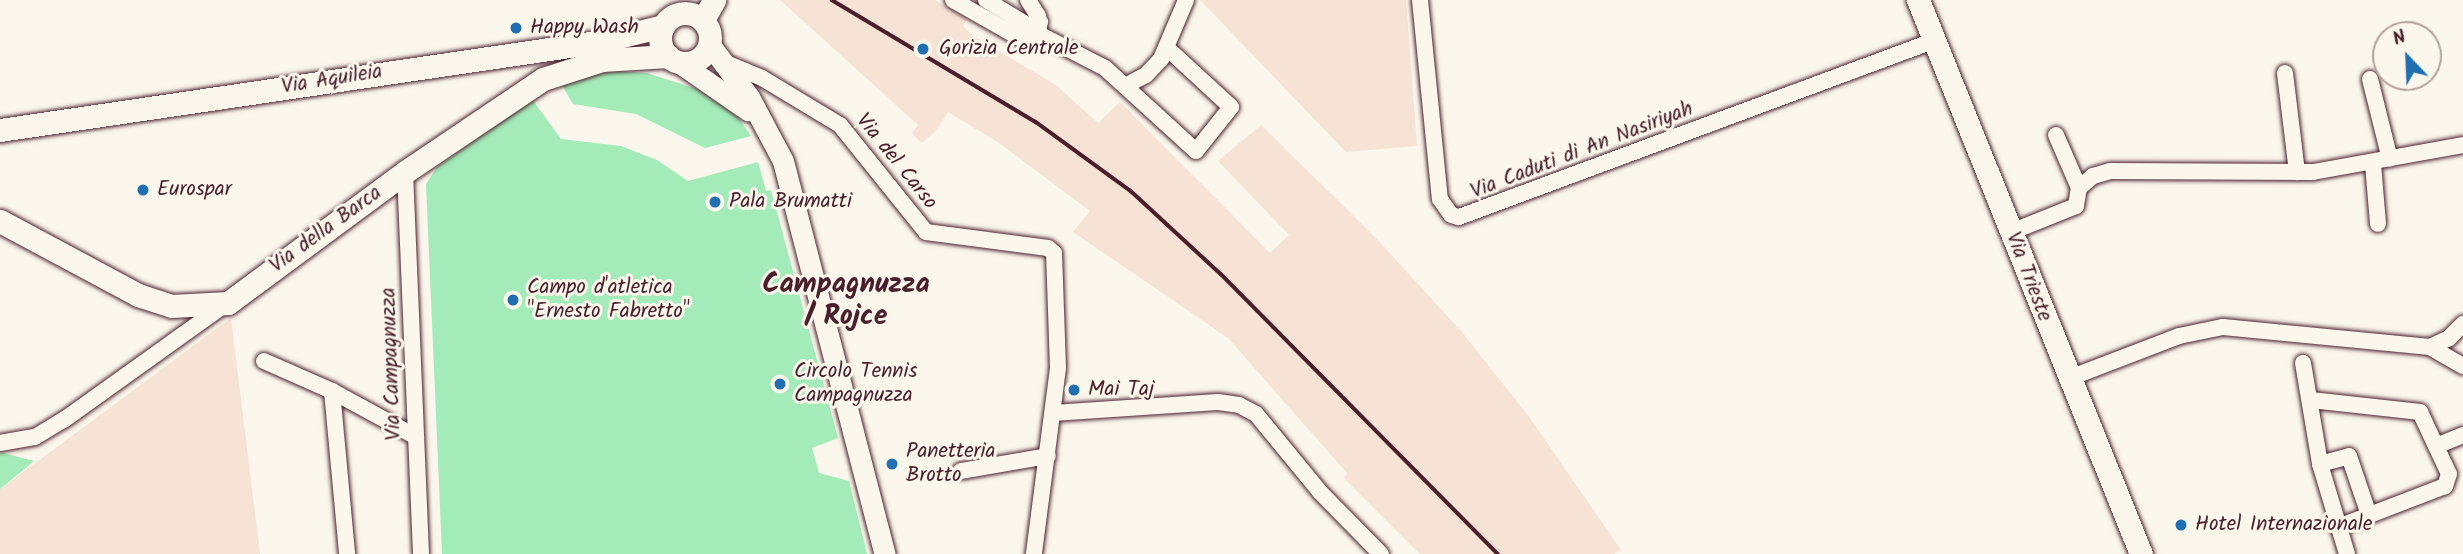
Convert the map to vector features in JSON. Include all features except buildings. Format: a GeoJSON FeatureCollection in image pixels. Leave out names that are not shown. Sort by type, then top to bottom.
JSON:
{"type":"FeatureCollection","features":[{"type":"Feature","properties":{"kind":"main road","name":"Via Trieste"},"geometry":{"type":"LineString","coordinates":[[1917,0],[2067,379],[2141,554]]}},
{"type":"Feature","properties":{"kind":"main road"},"geometry":{"type":"LineString","coordinates":[[761,120],[674,60],[660,43],[677,13],[709,10],[717,54],[761,120],[783,161],[886,554]]}},
{"type":"Feature","properties":{"kind":"main road","name":"Via Aquileia"},"geometry":{"type":"LineString","coordinates":[[0,130],[597,42],[677,13]]}},
{"type":"Feature","properties":{"kind":"main road"},"geometry":{"type":"LineString","coordinates":[[674,60],[699,59],[717,54]]}},
{"type":"Feature","properties":{"kind":"main road","name":"Via della Barca"},"geometry":{"type":"LineString","coordinates":[[228,303],[405,172],[543,79],[602,60],[674,60]]}},
{"type":"Feature","properties":{"kind":"main road"},"geometry":{"type":"LineString","coordinates":[[0,221],[138,295],[171,306],[228,303]]}},
{"type":"Feature","properties":{"kind":"street"},"geometry":{"type":"LineString","coordinates":[[953,0],[1020,38],[1039,28]]}},
{"type":"Feature","properties":{"kind":"street"},"geometry":{"type":"LineString","coordinates":[[986,0],[1105,68],[1127,85],[1196,151],[1231,107],[1166,47]]}},
{"type":"Feature","properties":{"kind":"street"},"geometry":{"type":"LineString","coordinates":[[1028,0],[1039,28]]}},
{"type":"Feature","properties":{"kind":"street"},"geometry":{"type":"LineString","coordinates":[[1127,85],[1146,75],[1166,47],[1186,0]]}},
{"type":"Feature","properties":{"kind":"street","name":"Via Caduti di An Nasiriyah"},"geometry":{"type":"LineString","coordinates":[[1420,0],[1440,199],[1451,215],[1459,217],[1933,41]]}},
{"type":"Feature","properties":{"kind":"street","name":"Via del Carso"},"geometry":{"type":"LineString","coordinates":[[717,54],[840,125],[926,232],[1048,248],[1054,253],[1058,368],[1034,554]]}},
{"type":"Feature","properties":{"kind":"street"},"geometry":{"type":"LineString","coordinates":[[2285,74],[2297,172]]}},
{"type":"Feature","properties":{"kind":"street"},"geometry":{"type":"LineString","coordinates":[[2370,79],[2389,159]]}},
{"type":"Feature","properties":{"kind":"street"},"geometry":{"type":"LineString","coordinates":[[2011,232],[2076,206],[2079,188],[2056,135]]}},
{"type":"Feature","properties":{"kind":"street"},"geometry":{"type":"LineString","coordinates":[[2079,188],[2093,176],[2110,171],[2297,172],[2373,164],[2463,145]]}},
{"type":"Feature","properties":{"kind":"street"},"geometry":{"type":"LineString","coordinates":[[2373,164],[2378,224]]}},
{"type":"Feature","properties":{"kind":"street","name":"Via Campagnuzza"},"geometry":{"type":"LineString","coordinates":[[405,172],[421,554]]}},
{"type":"Feature","properties":{"kind":"street","name":"Via della Barca"},"geometry":{"type":"LineString","coordinates":[[2,447],[35,437],[65,419],[228,303]]}},
{"type":"Feature","properties":{"kind":"street"},"geometry":{"type":"LineString","coordinates":[[2430,347],[2449,338],[2463,324]]}},
{"type":"Feature","properties":{"kind":"street"},"geometry":{"type":"LineString","coordinates":[[2067,379],[2179,336],[2223,327],[2430,347],[2463,366]]}},
{"type":"Feature","properties":{"kind":"street"},"geometry":{"type":"LineString","coordinates":[[264,361],[332,391],[416,437]]}},
{"type":"Feature","properties":{"kind":"street"},"geometry":{"type":"LineString","coordinates":[[2303,363],[2320,464],[2347,554]]}},
{"type":"Feature","properties":{"kind":"street"},"geometry":{"type":"LineString","coordinates":[[332,391],[347,554]]}},
{"type":"Feature","properties":{"kind":"street"},"geometry":{"type":"LineString","coordinates":[[2311,400],[2420,412],[2449,474],[2445,486],[2338,527]]}},
{"type":"Feature","properties":{"kind":"street"},"geometry":{"type":"LineString","coordinates":[[1053,413],[1218,402],[1240,405],[1256,414],[1381,554]]}},
{"type":"Feature","properties":{"kind":"street"},"geometry":{"type":"LineString","coordinates":[[2436,446],[2463,435]]}},
{"type":"Feature","properties":{"kind":"street"},"geometry":{"type":"LineString","coordinates":[[2320,464],[2349,457],[2369,515]]}},
{"type":"Feature","properties":{"kind":"street"},"geometry":{"type":"LineString","coordinates":[[961,471],[1048,459]]}},
{"type":"Feature","properties":{"kind":"shaded area"},"geometry":{"type":"Polygon","coordinates":[[[780,0],[935,0],[967,19],[963,26],[972,35],[1056,85],[1098,123],[1120,102],[1270,253],[1289,235],[1218,161],[1261,125],[1375,237],[1461,331],[1530,418],[1621,550],[1614,554],[1420,554],[1344,478],[1347,473],[1228,338],[1073,232],[1090,211],[999,143],[948,112],[936,131],[921,143],[912,133],[918,125],[780,0]]]}},
{"type":"Feature","properties":{"kind":"shaded area"},"geometry":{"type":"Polygon","coordinates":[[[1200,0],[1406,0],[1417,146],[1346,152],[1200,0]]]}},
{"type":"Feature","properties":{"kind":"shaded area"},"geometry":{"type":"Polygon","coordinates":[[[231,318],[260,554],[0,554],[0,489],[231,318]]]}},
{"type":"Feature","properties":{"kind":"green space"},"geometry":{"type":"Polygon","coordinates":[[[614,71],[647,73],[697,89],[738,117],[751,136],[705,148],[636,114],[573,104],[560,82],[614,71]]]}},
{"type":"Feature","properties":{"kind":"green space"},"geometry":{"type":"Polygon","coordinates":[[[532,99],[561,139],[621,146],[657,160],[688,181],[758,162],[766,191],[771,190],[838,438],[812,448],[819,473],[849,481],[867,554],[442,554],[426,184],[437,167],[532,99]]]}},
{"type":"Feature","properties":{"kind":"green space"},"geometry":{"type":"Polygon","coordinates":[[[0,452],[34,461],[0,489],[0,452]]]}},
{"type":"Feature","properties":{"kind":"railway"},"geometry":{"type":"LineString","coordinates":[[832,0],[1036,122],[1131,191],[1221,274],[1498,554]]}},
{"type":"Feature","properties":{"kind":"place","name":"Happy Wash"},"geometry":{"type":"Point","coordinates":[516,28]}},
{"type":"Feature","properties":{"kind":"place","name":"Gorizia Centrale"},"geometry":{"type":"Point","coordinates":[923,49]}},
{"type":"Feature","properties":{"kind":"place","name":"Eurospar"},"geometry":{"type":"Point","coordinates":[143,190]}},
{"type":"Feature","properties":{"kind":"place","name":"Pala Brumatti"},"geometry":{"type":"Point","coordinates":[715,202]}},
{"type":"Feature","properties":{"kind":"place","name":"Campo d'atletica \"Ernesto Fabretto\""},"geometry":{"type":"Point","coordinates":[513,300]}},
{"type":"Feature","properties":{"kind":"place","name":"Circolo Tennis Campagnuzza"},"geometry":{"type":"Point","coordinates":[780,384]}},
{"type":"Feature","properties":{"kind":"place","name":"Mai Taj"},"geometry":{"type":"Point","coordinates":[1074,390]}},
{"type":"Feature","properties":{"kind":"place","name":"Panetteria Brotto"},"geometry":{"type":"Point","coordinates":[892,464]}},
{"type":"Feature","properties":{"kind":"place","name":"Hotel Internazionale"},"geometry":{"type":"Point","coordinates":[2181,525]}},
{"type":"Feature","properties":{"kind":"district","name":"Campagnuzza / Rojce"},"geometry":{"type":"Point","coordinates":[846,301]}}]}
